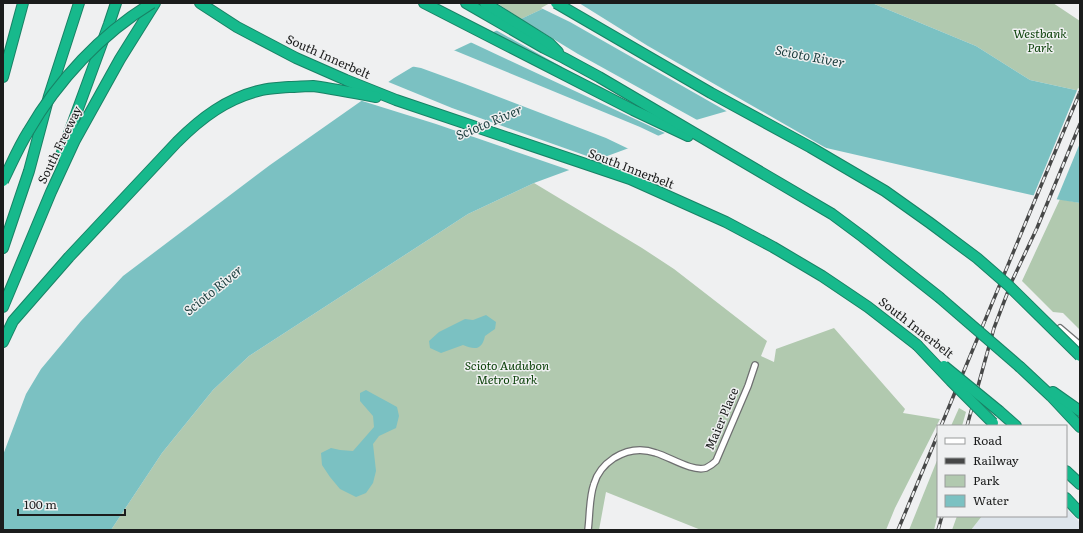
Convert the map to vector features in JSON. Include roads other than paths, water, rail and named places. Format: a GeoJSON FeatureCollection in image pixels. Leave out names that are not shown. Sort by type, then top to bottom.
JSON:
{"type":"FeatureCollection","features":[{"type":"Feature","properties":{"kind":"highway"},"geometry":{"type":"LineString","coordinates":[[3,77],[23,3]]}},
{"type":"Feature","properties":{"kind":"highway","name":"South Freeway"},"geometry":{"type":"LineString","coordinates":[[3,248],[29,171],[49,96],[79,3]]}},
{"type":"Feature","properties":{"kind":"highway"},"geometry":{"type":"LineString","coordinates":[[38,221],[116,3]]}},
{"type":"Feature","properties":{"kind":"highway"},"geometry":{"type":"LineString","coordinates":[[3,181],[27,133],[57,88],[81,60],[109,34],[152,3]]}},
{"type":"Feature","properties":{"kind":"highway","name":"South Freeway"},"geometry":{"type":"LineString","coordinates":[[3,307],[38,221],[75,140],[120,59],[156,3]]}},
{"type":"Feature","properties":{"kind":"highway","name":"South Innerbelt"},"geometry":{"type":"LineString","coordinates":[[200,3],[237,27],[296,58],[396,100],[630,179],[726,222],[774,247],[822,276],[868,307],[1015,425]]}},
{"type":"Feature","properties":{"kind":"highway"},"geometry":{"type":"LineString","coordinates":[[424,3],[633,110],[736,157]]}},
{"type":"Feature","properties":{"kind":"highway"},"geometry":{"type":"LineString","coordinates":[[466,3],[736,157],[832,214],[939,297],[1020,367],[1051,396],[1080,427]]}},
{"type":"Feature","properties":{"kind":"highway"},"geometry":{"type":"LineString","coordinates":[[485,3],[549,43],[564,58]]}},
{"type":"Feature","properties":{"kind":"highway"},"geometry":{"type":"LineString","coordinates":[[556,3],[711,93],[810,147],[885,191],[977,258],[1013,290],[1080,356]]}},
{"type":"Feature","properties":{"kind":"highway"},"geometry":{"type":"LineString","coordinates":[[3,342],[14,321],[69,257],[177,142],[194,125],[207,115],[246,95],[262,90],[276,88],[312,86],[396,100]]}},
{"type":"Feature","properties":{"kind":"highway"},"geometry":{"type":"LineString","coordinates":[[917,345],[995,425]]}},
{"type":"Feature","properties":{"kind":"highway"},"geometry":{"type":"LineString","coordinates":[[1020,367],[1080,411]]}},
{"type":"Feature","properties":{"kind":"highway"},"geometry":{"type":"LineString","coordinates":[[1067,472],[1080,484]]}},
{"type":"Feature","properties":{"kind":"highway"},"geometry":{"type":"LineString","coordinates":[[1067,499],[1080,513]]}},
{"type":"Feature","properties":{"kind":"street"},"geometry":{"type":"LineString","coordinates":[[1060,328],[1080,345]]}},
{"type":"Feature","properties":{"kind":"street","name":"Maier Place"},"geometry":{"type":"LineString","coordinates":[[588,530],[594,483],[597,476],[610,460],[635,450],[656,453],[687,465],[701,468],[707,467],[716,461],[745,393],[755,365]]}},
{"type":"Feature","properties":{"kind":"water","name":"Scioto River"},"geometry":{"type":"Polygon","coordinates":[[[555,3],[872,3],[976,46],[1030,80],[1080,91],[1080,203],[1036,196],[822,147],[741,107],[696,120],[629,148],[534,183],[468,214],[249,356],[213,390],[162,453],[111,530],[3,530],[3,455],[26,394],[41,369],[81,321],[123,276],[270,165],[394,78],[414,66],[455,50],[555,3]]]}},
{"type":"Feature","properties":{"kind":"water"},"geometry":{"type":"Polygon","coordinates":[[[486,315],[496,322],[495,329],[485,336],[482,344],[477,348],[471,348],[463,345],[441,353],[430,348],[429,341],[439,332],[465,319],[473,320],[486,315]]]}},
{"type":"Feature","properties":{"kind":"water"},"geometry":{"type":"Polygon","coordinates":[[[366,390],[397,407],[399,416],[396,428],[379,436],[373,444],[376,471],[373,483],[366,493],[356,497],[340,489],[330,477],[322,465],[321,453],[331,448],[353,451],[374,427],[373,416],[360,401],[360,393],[366,390]]]}},
{"type":"Feature","properties":{"kind":"railway"},"geometry":{"type":"LineString","coordinates":[[941,425],[1080,92]]}},
{"type":"Feature","properties":{"kind":"railway"},"geometry":{"type":"LineString","coordinates":[[967,425],[994,328],[1012,281],[1037,228],[1080,124]]}},
{"type":"Feature","properties":{"kind":"railway"},"geometry":{"type":"LineString","coordinates":[[898,530],[937,436]]}},
{"type":"Feature","properties":{"kind":"railway"},"geometry":{"type":"LineString","coordinates":[[938,530],[942,517]]}},
{"type":"Feature","properties":{"kind":"park label","name":"Westbank Park"},"geometry":{"type":"Point","coordinates":[1040,41]}},
{"type":"Feature","properties":{"kind":"park label","name":"Scioto Audubon Metro Park"},"geometry":{"type":"Point","coordinates":[507,373]}}]}
